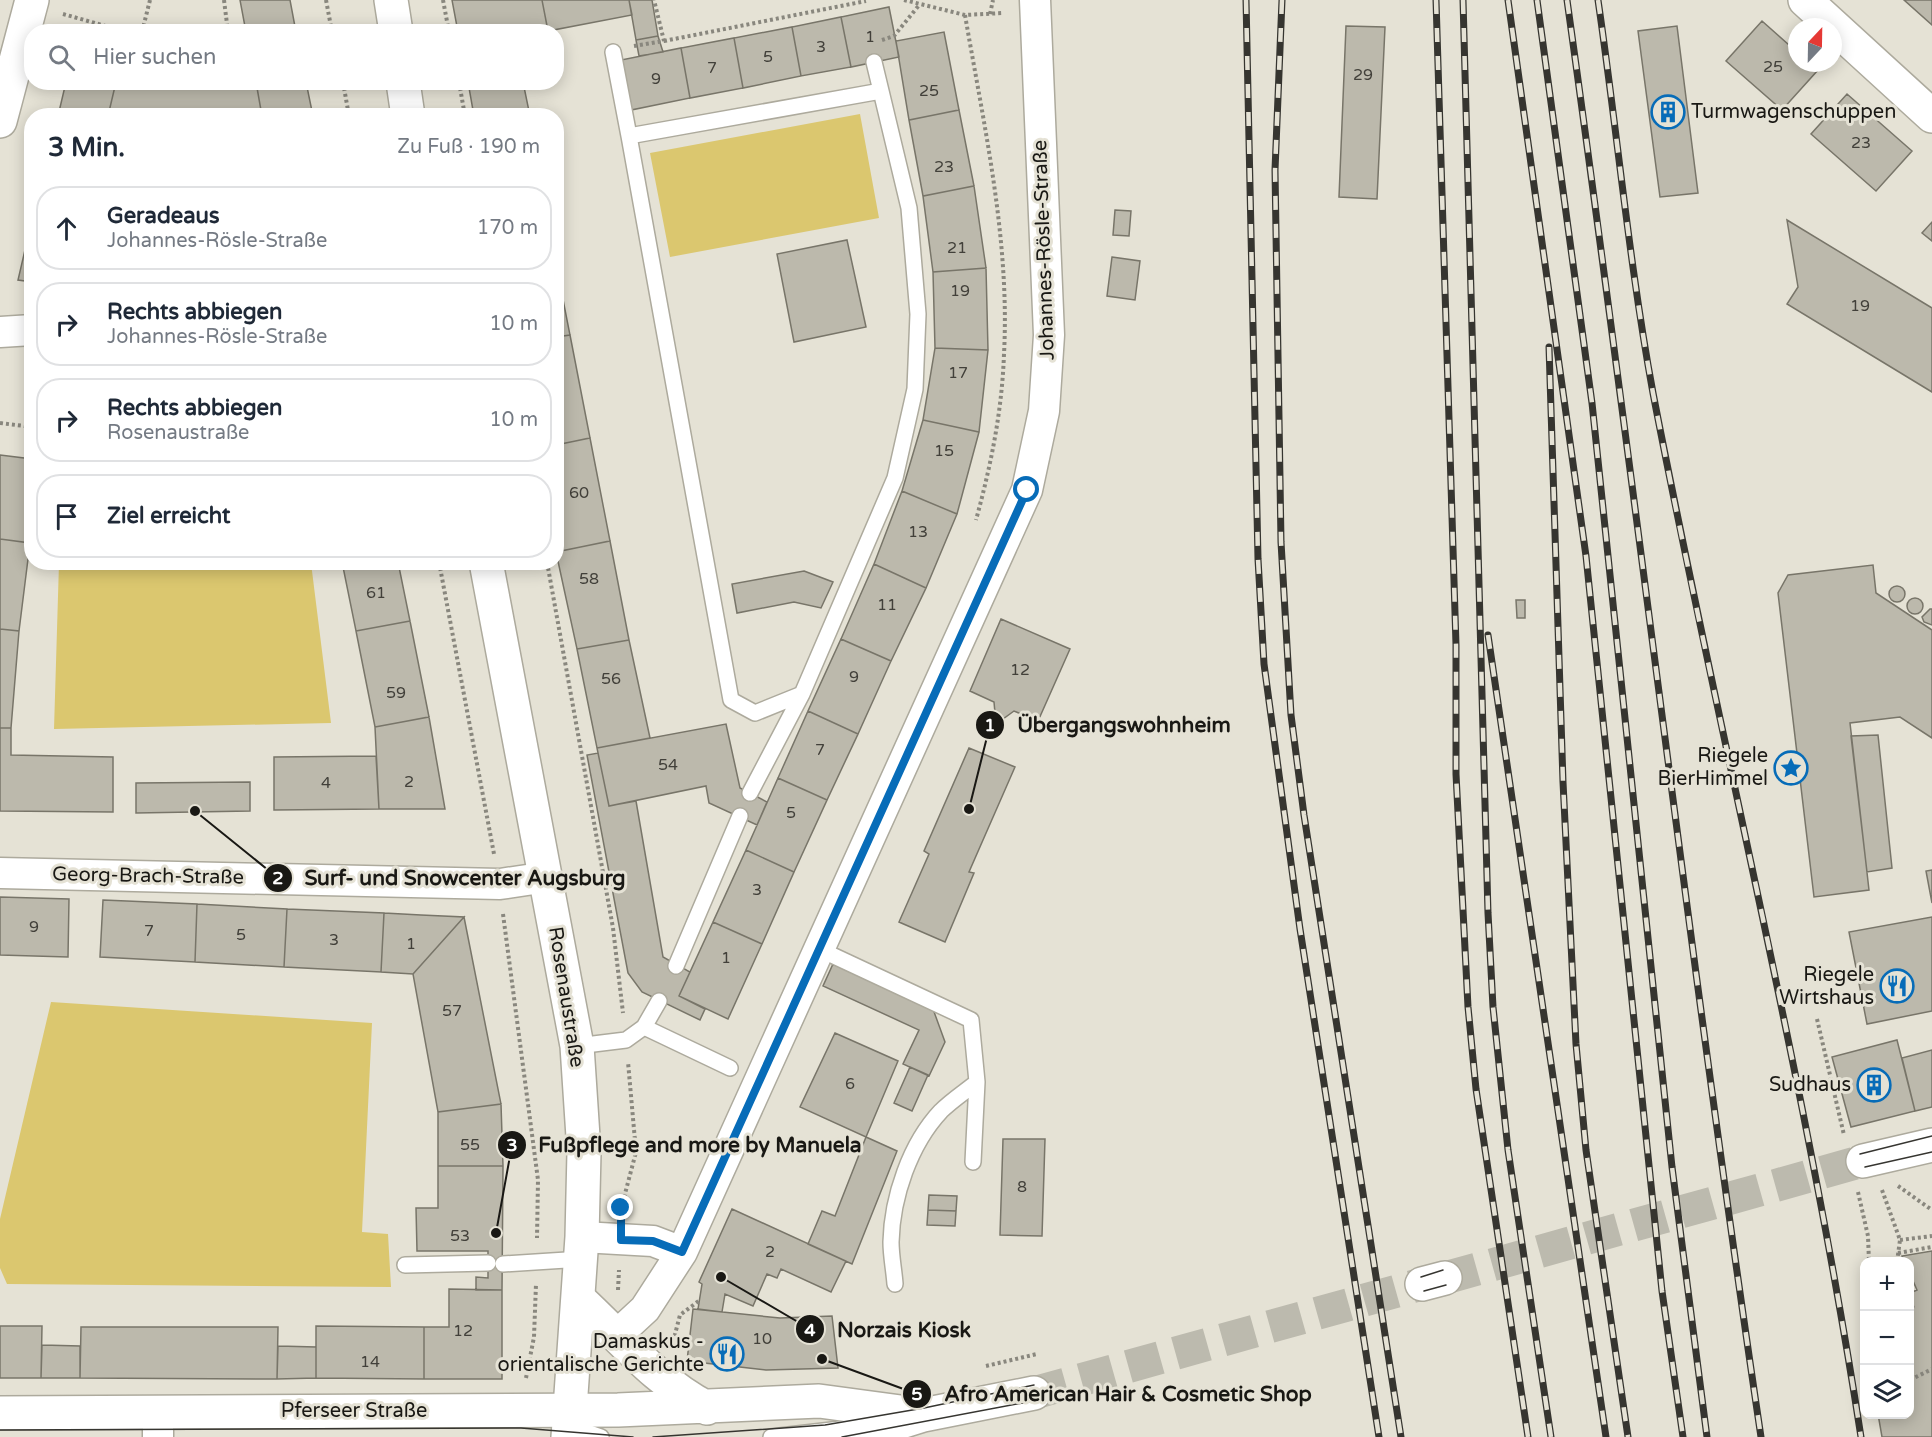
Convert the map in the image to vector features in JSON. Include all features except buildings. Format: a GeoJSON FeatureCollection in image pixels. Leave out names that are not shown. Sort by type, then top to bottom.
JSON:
{"type":"FeatureCollection","features":[{"type":"Feature","properties":{"kind":"street"},"geometry":{"type":"LineString","coordinates":[[391,0],[395,24]]}},
{"type":"Feature","properties":{"kind":"street"},"geometry":{"type":"LineString","coordinates":[[1804,0],[1932,116]]}},
{"type":"Feature","properties":{"kind":"street"},"geometry":{"type":"LineString","coordinates":[[26,24],[32,2]]}},
{"type":"Feature","properties":{"kind":"street","name":"Johannes-Rösle-Straße"},"geometry":{"type":"LineString","coordinates":[[618,1334],[645,1309],[682,1252],[1027,490],[1044,411],[1049,334],[1023,3]]}},
{"type":"Feature","properties":{"kind":"street"},"geometry":{"type":"LineString","coordinates":[[0,122],[24,32]]}},
{"type":"Feature","properties":{"kind":"street"},"geometry":{"type":"LineString","coordinates":[[404,90],[407,108]]}},
{"type":"Feature","properties":{"kind":"street"},"geometry":{"type":"LineString","coordinates":[[0,332],[24,330]]}},
{"type":"Feature","properties":{"kind":"street","name":"Rosenaustraße"},"geometry":{"type":"LineString","coordinates":[[488,570],[547,877],[577,1047],[584,1152],[582,1248],[580,1300],[569,1425]]}},
{"type":"Feature","properties":{"kind":"street","name":"Georg-Brach-Straße"},"geometry":{"type":"LineString","coordinates":[[0,873],[500,885],[547,877]]}},
{"type":"Feature","properties":{"kind":"street"},"geometry":{"type":"LineString","coordinates":[[1871,1173],[1932,1145]]}},
{"type":"Feature","properties":{"kind":"street"},"geometry":{"type":"LineString","coordinates":[[582,1248],[621,1240],[653,1241],[682,1252]]}},
{"type":"Feature","properties":{"kind":"street"},"geometry":{"type":"LineString","coordinates":[[580,1300],[618,1334],[649,1368],[682,1395],[707,1408]]}},
{"type":"Feature","properties":{"kind":"street","name":"Pferseer Straße"},"geometry":{"type":"LineString","coordinates":[[853,1437],[923,1415],[1034,1393]]}},
{"type":"Feature","properties":{"kind":"street","name":"Pferseer Straße"},"geometry":{"type":"LineString","coordinates":[[0,1413],[158,1424],[523,1398],[569,1425],[707,1408],[819,1401],[923,1415]]}},
{"type":"Feature","properties":{"kind":"lane"},"geometry":{"type":"LineString","coordinates":[[613,52],[730,700],[755,713],[802,694]]}},
{"type":"Feature","properties":{"kind":"lane"},"geometry":{"type":"LineString","coordinates":[[750,792],[802,694],[895,478],[915,389],[918,314],[909,208],[874,62]]}},
{"type":"Feature","properties":{"kind":"lane"},"geometry":{"type":"LineString","coordinates":[[629,136],[881,91]]}},
{"type":"Feature","properties":{"kind":"lane"},"geometry":{"type":"LineString","coordinates":[[676,966],[740,816]]}},
{"type":"Feature","properties":{"kind":"lane"},"geometry":{"type":"LineString","coordinates":[[819,950],[971,1020],[977,1082],[973,1162]]}},
{"type":"Feature","properties":{"kind":"lane"},"geometry":{"type":"LineString","coordinates":[[577,1047],[626,1040],[645,1027],[659,1001]]}},
{"type":"Feature","properties":{"kind":"lane"},"geometry":{"type":"LineString","coordinates":[[645,1027],[730,1068]]}},
{"type":"Feature","properties":{"kind":"lane"},"geometry":{"type":"LineString","coordinates":[[896,1284],[891,1243],[901,1183],[924,1135],[935,1119],[977,1082]]}},
{"type":"Feature","properties":{"kind":"lane"},"geometry":{"type":"LineString","coordinates":[[405,1265],[537,1263],[582,1248]]}},
{"type":"Feature","properties":{"kind":"lane"},"geometry":{"type":"LineString","coordinates":[[771,1437],[827,1432],[923,1415]]}},
{"type":"Feature","properties":{"kind":"lane"},"geometry":{"type":"LineString","coordinates":[[569,1425],[601,1437]]}},
{"type":"Feature","properties":{"kind":"path"},"geometry":{"type":"LineString","coordinates":[[144,24],[150,0]]}},
{"type":"Feature","properties":{"kind":"path"},"geometry":{"type":"LineString","coordinates":[[224,0],[227,24]]}},
{"type":"Feature","properties":{"kind":"path"},"geometry":{"type":"LineString","coordinates":[[326,0],[330,24]]}},
{"type":"Feature","properties":{"kind":"path"},"geometry":{"type":"LineString","coordinates":[[443,0],[448,24]]}},
{"type":"Feature","properties":{"kind":"path"},"geometry":{"type":"LineString","coordinates":[[654,0],[664,41]]}},
{"type":"Feature","properties":{"kind":"path"},"geometry":{"type":"LineString","coordinates":[[904,0],[965,15],[1005,13],[1023,3]]}},
{"type":"Feature","properties":{"kind":"path"},"geometry":{"type":"LineString","coordinates":[[990,14],[993,0]]}},
{"type":"Feature","properties":{"kind":"path"},"geometry":{"type":"LineString","coordinates":[[636,46],[866,1]]}},
{"type":"Feature","properties":{"kind":"path"},"geometry":{"type":"LineString","coordinates":[[32,2],[102,24]]}},
{"type":"Feature","properties":{"kind":"path"},"geometry":{"type":"LineString","coordinates":[[894,36],[920,4]]}},
{"type":"Feature","properties":{"kind":"path"},"geometry":{"type":"LineString","coordinates":[[965,15],[994,187],[1002,267],[1005,353],[996,436],[975,522]]}},
{"type":"Feature","properties":{"kind":"path"},"geometry":{"type":"LineString","coordinates":[[344,90],[348,108]]}},
{"type":"Feature","properties":{"kind":"path"},"geometry":{"type":"LineString","coordinates":[[460,90],[464,108]]}},
{"type":"Feature","properties":{"kind":"path"},"geometry":{"type":"LineString","coordinates":[[0,423],[24,426]]}},
{"type":"Feature","properties":{"kind":"path"},"geometry":{"type":"LineString","coordinates":[[441,570],[500,885],[538,1180],[534,1337],[523,1398]]}},
{"type":"Feature","properties":{"kind":"path"},"geometry":{"type":"LineString","coordinates":[[548,570],[613,928],[624,1019]]}},
{"type":"Feature","properties":{"kind":"path"},"geometry":{"type":"LineString","coordinates":[[621,1240],[621,1208],[636,1152],[628,1059]]}},
{"type":"Feature","properties":{"kind":"path"},"geometry":{"type":"LineString","coordinates":[[1871,1173],[1900,1240],[1898,1257]]}},
{"type":"Feature","properties":{"kind":"path"},"geometry":{"type":"LineString","coordinates":[[1892,1182],[1932,1210]]}},
{"type":"Feature","properties":{"kind":"path"},"geometry":{"type":"LineString","coordinates":[[1900,1240],[1932,1236]]}},
{"type":"Feature","properties":{"kind":"path"},"geometry":{"type":"LineString","coordinates":[[1898,1253],[1932,1247]]}},
{"type":"Feature","properties":{"kind":"path"},"geometry":{"type":"LineString","coordinates":[[672,1345],[680,1315],[700,1300]]}},
{"type":"Feature","properties":{"kind":"path"},"geometry":{"type":"LineString","coordinates":[[1914,1378],[1932,1369]]}},
{"type":"Feature","properties":{"kind":"shaded area"},"geometry":{"type":"Polygon","coordinates":[[[860,114],[879,218],[670,257],[650,153],[860,114]]]}},
{"type":"Feature","properties":{"kind":"shaded area"},"geometry":{"type":"Polygon","coordinates":[[[59,570],[312,570],[331,723],[54,729],[59,570]]]}},
{"type":"Feature","properties":{"kind":"shaded area"},"geometry":{"type":"Polygon","coordinates":[[[51,1002],[372,1023],[362,1232],[388,1234],[391,1287],[7,1284],[0,1268],[0,1219],[51,1002]]]}},
{"type":"Feature","properties":{"kind":"tunnel"},"geometry":{"type":"LineString","coordinates":[[1445,1278],[1863,1161]]}},
{"type":"Feature","properties":{"kind":"tunnel"},"geometry":{"type":"LineString","coordinates":[[1034,1393],[1422,1284]]}},
{"type":"Feature","properties":{"kind":"tram line"},"geometry":{"type":"LineString","coordinates":[[1860,1154],[1932,1136]]}},
{"type":"Feature","properties":{"kind":"tram line"},"geometry":{"type":"LineString","coordinates":[[1865,1167],[1932,1152]]}},
{"type":"Feature","properties":{"kind":"tram line"},"geometry":{"type":"LineString","coordinates":[[1421,1277],[1443,1270]]}},
{"type":"Feature","properties":{"kind":"tram line"},"geometry":{"type":"LineString","coordinates":[[1424,1291],[1446,1285]]}},
{"type":"Feature","properties":{"kind":"tram line"},"geometry":{"type":"LineString","coordinates":[[653,1437],[825,1425],[924,1408],[1034,1385]]}},
{"type":"Feature","properties":{"kind":"tram line"},"geometry":{"type":"LineString","coordinates":[[842,1437],[1033,1401]]}},
{"type":"Feature","properties":{"kind":"tram line"},"geometry":{"type":"LineString","coordinates":[[0,1430],[521,1428],[633,1437]]}},
{"type":"Feature","properties":{"kind":"railway"},"geometry":{"type":"LineString","coordinates":[[1246,0],[1258,559],[1264,664],[1300,929],[1379,1437]]}},
{"type":"Feature","properties":{"kind":"railway"},"geometry":{"type":"LineString","coordinates":[[1282,0],[1275,170],[1281,542],[1291,715],[1304,815],[1401,1437]]}},
{"type":"Feature","properties":{"kind":"railway"},"geometry":{"type":"LineString","coordinates":[[1436,0],[1456,645],[1456,774],[1468,1007],[1476,1089],[1528,1437]]}},
{"type":"Feature","properties":{"kind":"railway"},"geometry":{"type":"LineString","coordinates":[[1463,0],[1488,913],[1493,1007],[1508,1150],[1551,1437]]}},
{"type":"Feature","properties":{"kind":"railway"},"geometry":{"type":"LineString","coordinates":[[1508,0],[1586,556],[1662,1291],[1683,1437]]}},
{"type":"Feature","properties":{"kind":"railway"},"geometry":{"type":"LineString","coordinates":[[1537,0],[1592,403],[1672,1167],[1707,1437]]}},
{"type":"Feature","properties":{"kind":"railway"},"geometry":{"type":"LineString","coordinates":[[1567,0],[1710,1078],[1761,1437]]}},
{"type":"Feature","properties":{"kind":"railway"},"geometry":{"type":"LineString","coordinates":[[1598,0],[1630,246],[1653,393],[1789,1044],[1815,1175],[1861,1437]]}},
{"type":"Feature","properties":{"kind":"railway"},"geometry":{"type":"LineString","coordinates":[[1549,347],[1563,782],[1576,1044],[1586,1150],[1628,1437]]}},
{"type":"Feature","properties":{"kind":"railway"},"geometry":{"type":"LineString","coordinates":[[1488,635],[1606,1437]]}},
{"type":"Feature","properties":{"kind":"place","name":"Turmwagenschuppen"},"geometry":{"type":"Point","coordinates":[1668,112]}},
{"type":"Feature","properties":{"kind":"place","name":"Riegele BierHimmel"},"geometry":{"type":"Point","coordinates":[1791,768]}},
{"type":"Feature","properties":{"kind":"place","name":"Übergangswohnheim"},"geometry":{"type":"Point","coordinates":[969,809]}},
{"type":"Feature","properties":{"kind":"place","name":"Surf- und Snowcenter Augsburg"},"geometry":{"type":"Point","coordinates":[195,811]}},
{"type":"Feature","properties":{"kind":"place","name":"Riegele Wirtshaus"},"geometry":{"type":"Point","coordinates":[1897,986]}},
{"type":"Feature","properties":{"kind":"place","name":"Sudhaus"},"geometry":{"type":"Point","coordinates":[1874,1085]}},
{"type":"Feature","properties":{"kind":"place","name":"Fußpflege and more by Manuela"},"geometry":{"type":"Point","coordinates":[496,1233]}},
{"type":"Feature","properties":{"kind":"place","name":"Norzais Kiosk"},"geometry":{"type":"Point","coordinates":[721,1277]}},
{"type":"Feature","properties":{"kind":"place","name":"Damaskus - orientalische Gerichte"},"geometry":{"type":"Point","coordinates":[727,1354]}},
{"type":"Feature","properties":{"kind":"place","name":"Afro American Hair & Cosmetic Shop"},"geometry":{"type":"Point","coordinates":[822,1359]}},
{"type":"Feature","properties":{"kind":"route"},"geometry":{"type":"LineString","coordinates":[[621,1208],[621,1240],[653,1241],[682,1252],[1027,490]]}}]}
